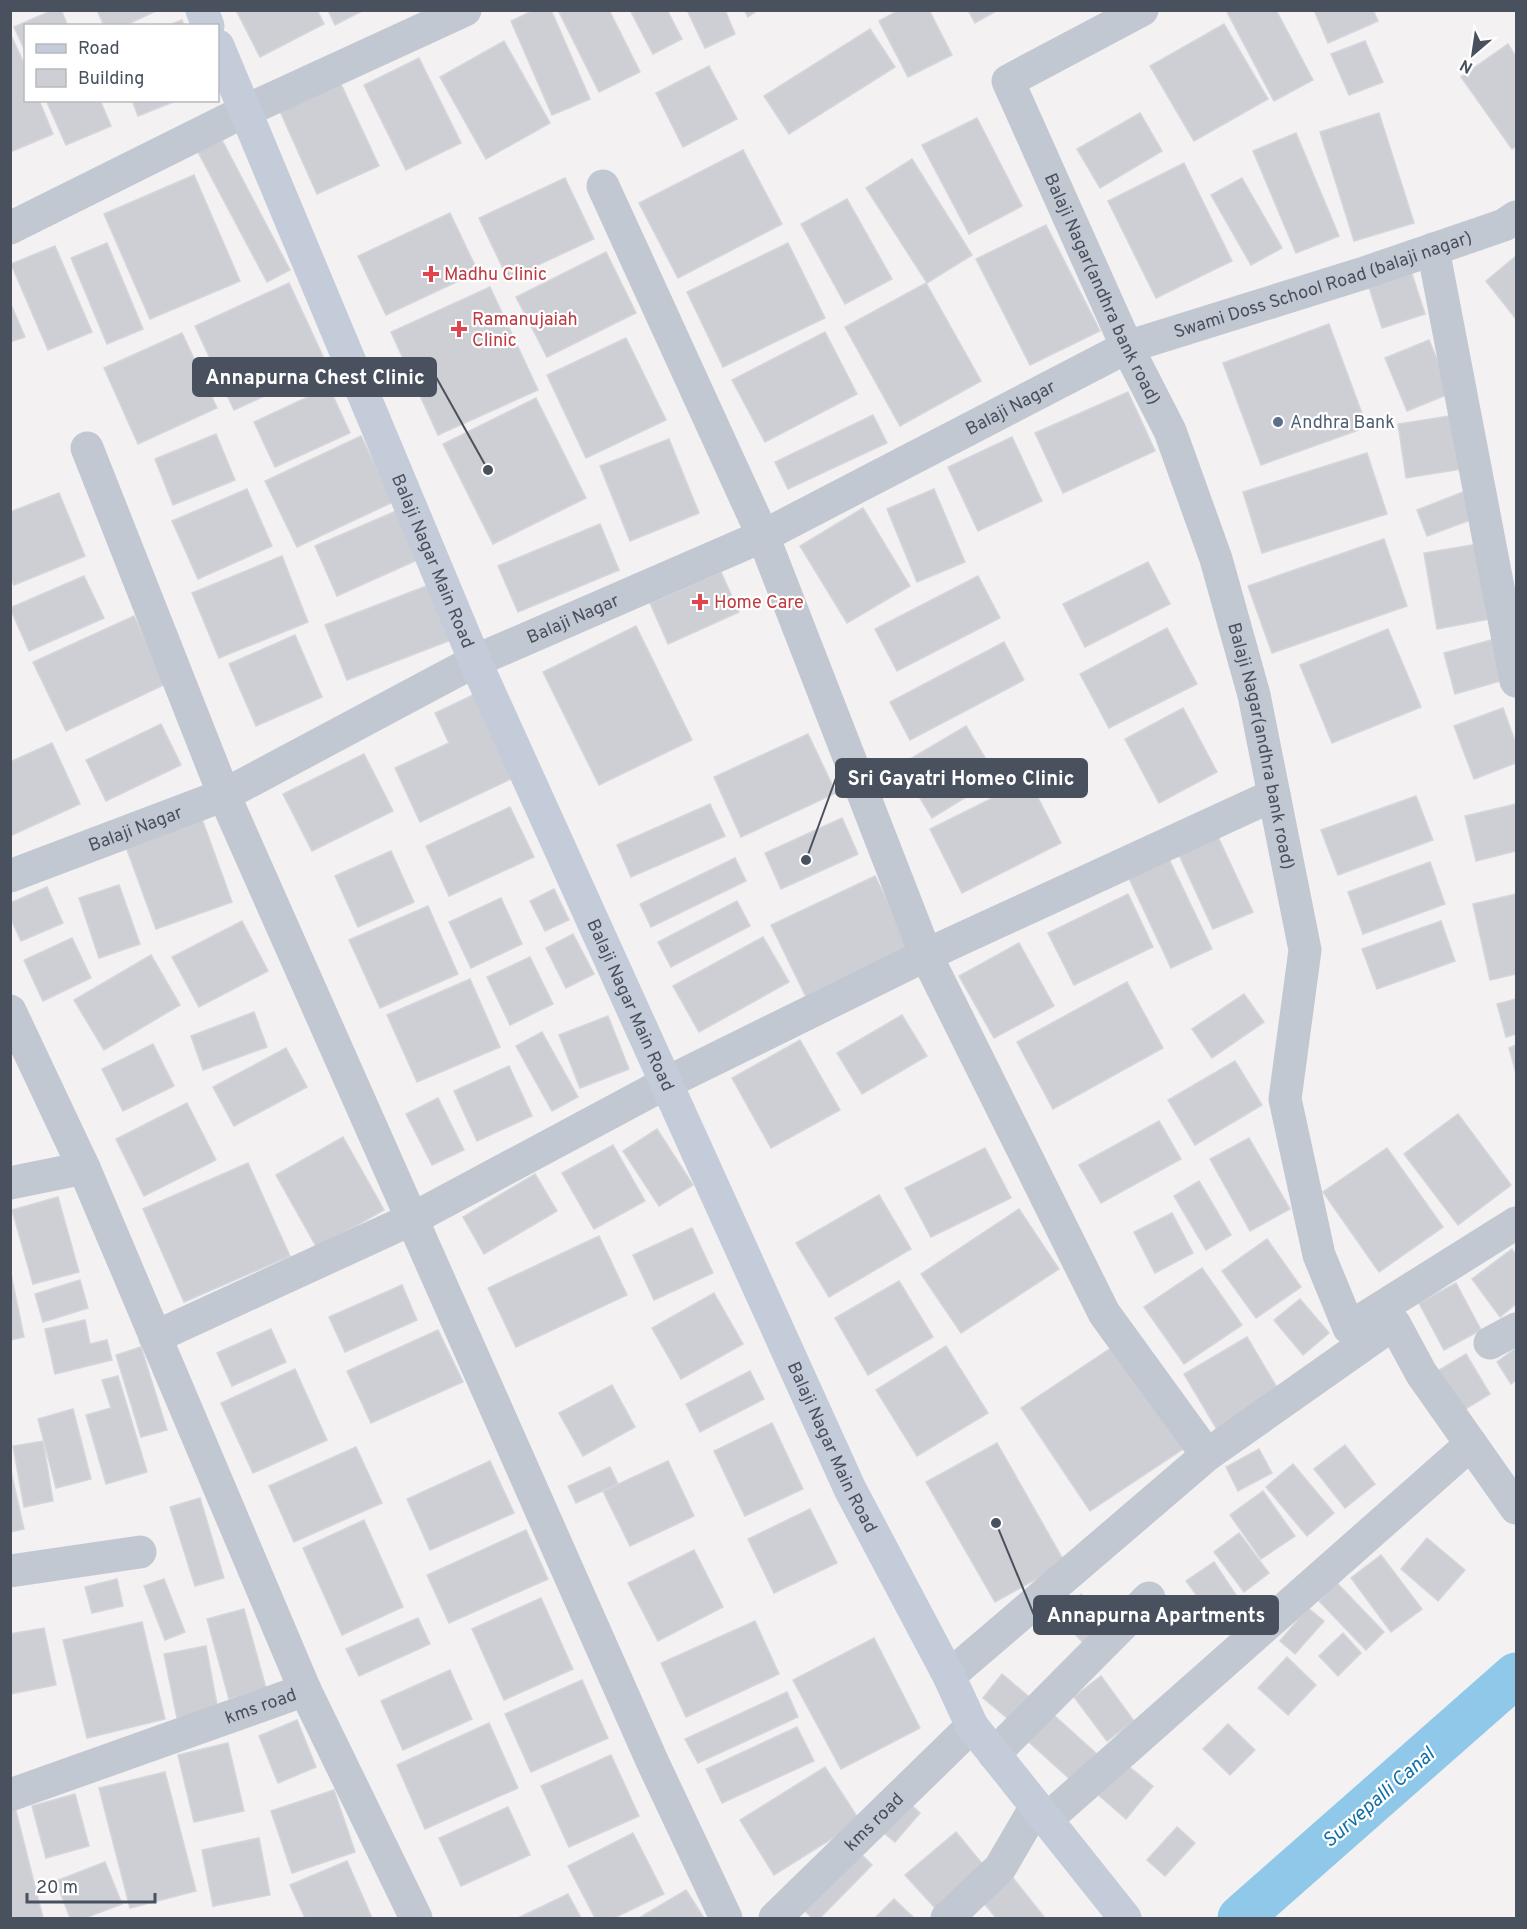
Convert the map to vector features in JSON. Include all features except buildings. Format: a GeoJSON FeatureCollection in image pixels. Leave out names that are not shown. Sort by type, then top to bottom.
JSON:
{"type":"FeatureCollection","features":[{"type":"Feature","properties":{"kind":"street"},"geometry":{"type":"LineString","coordinates":[[10,228],[247,110],[465,10]]}},
{"type":"Feature","properties":{"kind":"street","name":"Balaji Nagar(andhra bank road)"},"geometry":{"type":"LineString","coordinates":[[1142,10],[1008,81],[1127,347],[1170,431],[1216,559],[1254,695],[1305,950],[1286,1099],[1319,1255],[1349,1328]]}},
{"type":"Feature","properties":{"kind":"street","name":"Balaji Nagar Main Road"},"geometry":{"type":"LineString","coordinates":[[219,48],[247,110],[475,661],[850,1489],[949,1676],[972,1726],[1118,1909]]}},
{"type":"Feature","properties":{"kind":"street"},"geometry":{"type":"LineString","coordinates":[[603,186],[763,536],[926,955],[1104,1313],[1207,1455]]}},
{"type":"Feature","properties":{"kind":"street","name":"Swami Doss School Road (balaji nagar)"},"geometry":{"type":"LineString","coordinates":[[1127,347],[1433,249],[1504,225],[1516,218]]}},
{"type":"Feature","properties":{"kind":"street"},"geometry":{"type":"LineString","coordinates":[[1433,249],[1516,681]]}},
{"type":"Feature","properties":{"kind":"street","name":"Balaji Nagar"},"geometry":{"type":"LineString","coordinates":[[10,876],[224,795],[475,661],[763,536],[1127,347]]}},
{"type":"Feature","properties":{"kind":"street"},"geometry":{"type":"LineString","coordinates":[[87,448],[224,795],[653,1763],[726,1918]]}},
{"type":"Feature","properties":{"kind":"street"},"geometry":{"type":"LineString","coordinates":[[155,1337],[412,1219],[666,1083],[926,955],[1274,795]]}},
{"type":"Feature","properties":{"kind":"street"},"geometry":{"type":"LineString","coordinates":[[10,1011],[84,1168],[305,1690]]}},
{"type":"Feature","properties":{"kind":"street"},"geometry":{"type":"LineString","coordinates":[[10,1183],[84,1168]]}},
{"type":"Feature","properties":{"kind":"street"},"geometry":{"type":"LineString","coordinates":[[1349,1328],[1516,1223]]}},
{"type":"Feature","properties":{"kind":"street"},"geometry":{"type":"LineString","coordinates":[[1349,1328],[1394,1323]]}},
{"type":"Feature","properties":{"kind":"street"},"geometry":{"type":"LineString","coordinates":[[949,1676],[1207,1455],[1394,1323]]}},
{"type":"Feature","properties":{"kind":"street"},"geometry":{"type":"LineString","coordinates":[[1394,1323],[1421,1373],[1516,1508]]}},
{"type":"Feature","properties":{"kind":"street"},"geometry":{"type":"LineString","coordinates":[[947,1918],[1000,1868],[1040,1814],[1471,1444]]}},
{"type":"Feature","properties":{"kind":"street"},"geometry":{"type":"LineString","coordinates":[[10,1571],[140,1552]]}},
{"type":"Feature","properties":{"kind":"street"},"geometry":{"type":"LineString","coordinates":[[994,1754],[1149,1598]]}},
{"type":"Feature","properties":{"kind":"street","name":"kms road"},"geometry":{"type":"LineString","coordinates":[[10,1795],[305,1690],[416,1918]]}},
{"type":"Feature","properties":{"kind":"street","name":"kms road"},"geometry":{"type":"LineString","coordinates":[[775,1918],[972,1726]]}},
{"type":"Feature","properties":{"kind":"waterway","name":"Survepalli Canal"},"geometry":{"type":"LineString","coordinates":[[1240,1918],[1516,1675]]}},
{"type":"Feature","properties":{"kind":"place","name":"Madhu Clinic"},"geometry":{"type":"Point","coordinates":[431,274]}},
{"type":"Feature","properties":{"kind":"place","name":"Ramanujaiah Clinic"},"geometry":{"type":"Point","coordinates":[459,329]}},
{"type":"Feature","properties":{"kind":"place","name":"Andhra Bank"},"geometry":{"type":"Point","coordinates":[1278,422]}},
{"type":"Feature","properties":{"kind":"place","name":"Annapurna Chest Clinic"},"geometry":{"type":"Point","coordinates":[488,470]}},
{"type":"Feature","properties":{"kind":"place","name":"Home Care"},"geometry":{"type":"Point","coordinates":[700,602]}},
{"type":"Feature","properties":{"kind":"place","name":"Sri Gayatri Homeo Clinic"},"geometry":{"type":"Point","coordinates":[806,860]}},
{"type":"Feature","properties":{"kind":"place","name":"Annapurna Apartments"},"geometry":{"type":"Point","coordinates":[996,1523]}}]}
